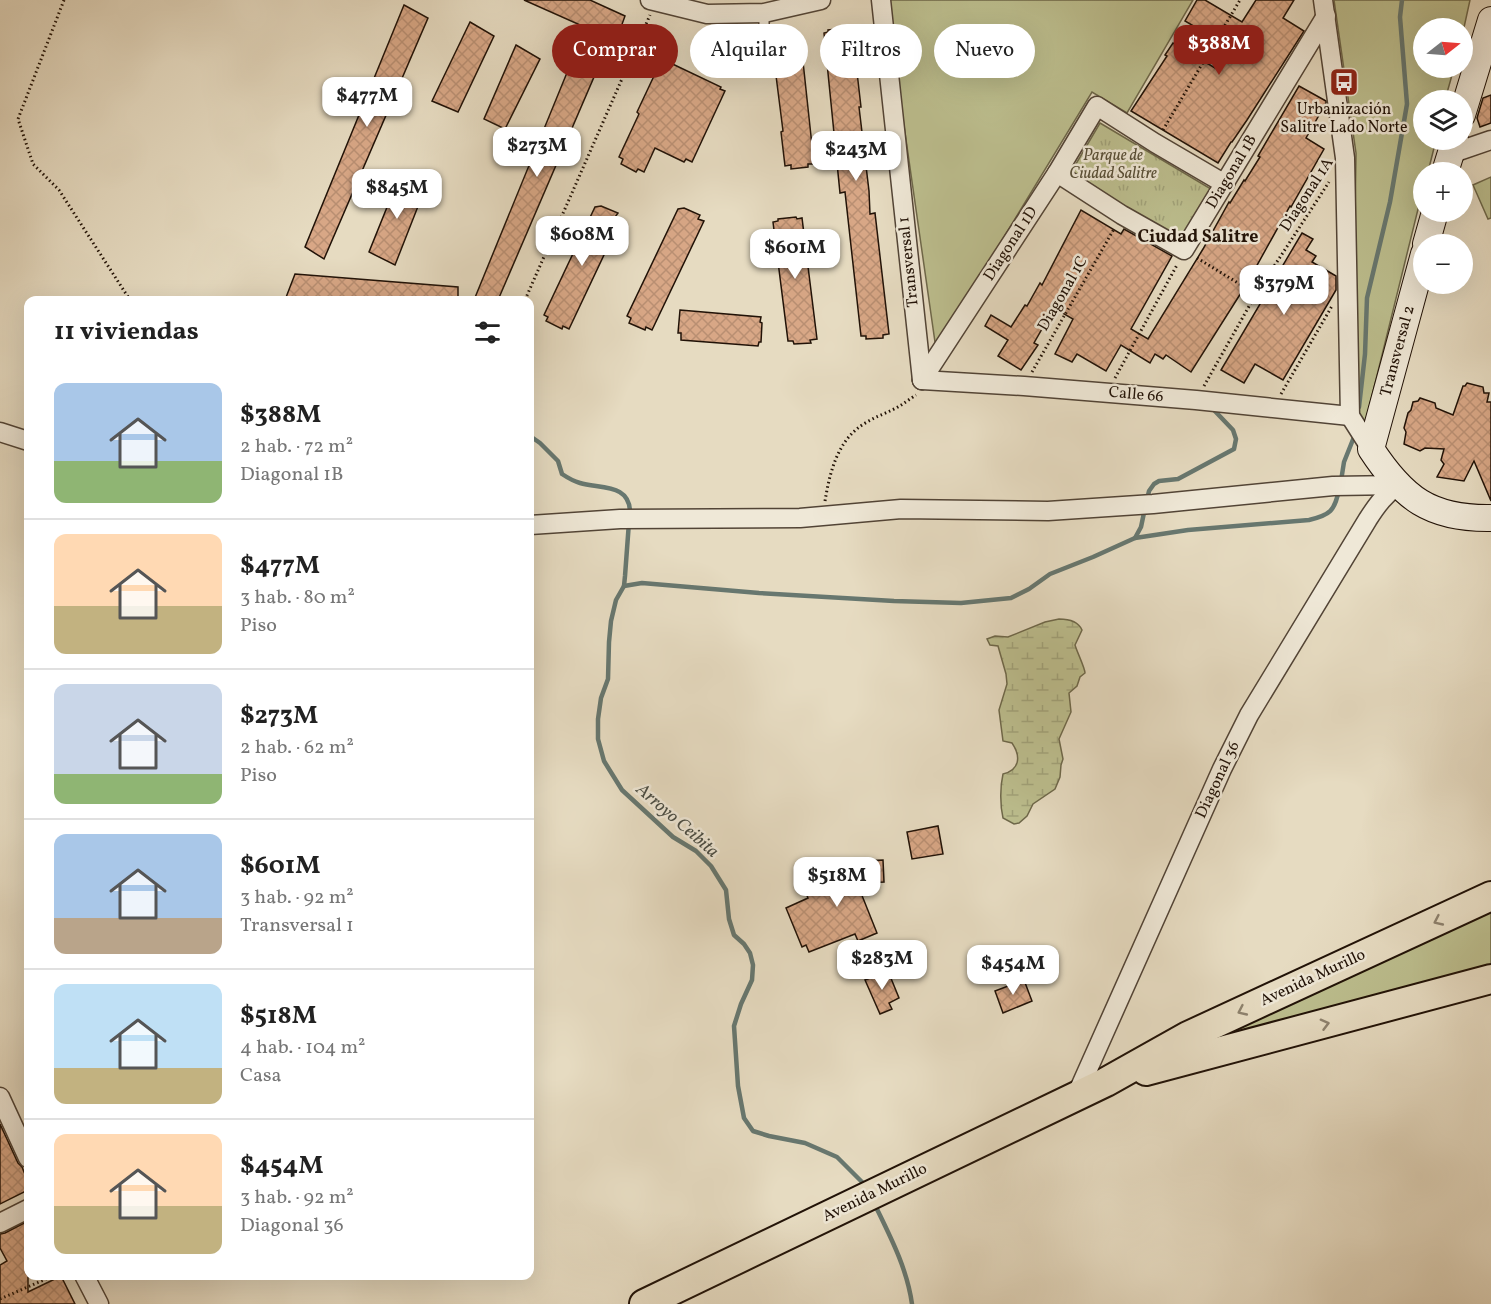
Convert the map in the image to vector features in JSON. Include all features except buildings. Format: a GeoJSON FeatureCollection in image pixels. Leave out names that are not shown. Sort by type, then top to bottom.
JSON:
{"type":"FeatureCollection","features":[{"type":"Feature","properties":{"kind":"main road","name":"Avenida Murillo"},"geometry":{"type":"LineString","coordinates":[[644,1304],[1106,1082],[1188,1036],[1491,896]]}},
{"type":"Feature","properties":{"kind":"main road","name":"Avenida Murillo"},"geometry":{"type":"LineString","coordinates":[[1106,1082],[1491,979]]}},
{"type":"Feature","properties":{"kind":"street"},"geometry":{"type":"LineString","coordinates":[[653,1],[707,14],[764,19],[820,0]]}},
{"type":"Feature","properties":{"kind":"street","name":"Transversal 1"},"geometry":{"type":"LineString","coordinates":[[881,0],[930,381]]}},
{"type":"Feature","properties":{"kind":"street"},"geometry":{"type":"LineString","coordinates":[[1324,8],[1345,158],[1350,416],[1384,469],[1416,501],[1439,512],[1475,518],[1491,518]]}},
{"type":"Feature","properties":{"kind":"street","name":"Diagonal 1B"},"geometry":{"type":"LineString","coordinates":[[1184,250],[1225,184],[1324,8]]}},
{"type":"Feature","properties":{"kind":"street"},"geometry":{"type":"LineString","coordinates":[[1473,90],[1485,61],[1491,20]]}},
{"type":"Feature","properties":{"kind":"street","name":"Diagonal 1D"},"geometry":{"type":"LineString","coordinates":[[930,381],[1097,106],[1155,143]]}},
{"type":"Feature","properties":{"kind":"street"},"geometry":{"type":"LineString","coordinates":[[1450,155],[1491,140]]}},
{"type":"Feature","properties":{"kind":"street"},"geometry":{"type":"LineString","coordinates":[[1155,143],[1225,184]]}},
{"type":"Feature","properties":{"kind":"street"},"geometry":{"type":"LineString","coordinates":[[1057,173],[1184,250]]}},
{"type":"Feature","properties":{"kind":"street","name":"Transversal 2"},"geometry":{"type":"LineString","coordinates":[[1371,449],[1413,294]]}},
{"type":"Feature","properties":{"kind":"street","name":"Calle 66"},"geometry":{"type":"LineString","coordinates":[[930,381],[1107,392],[1350,416]]}},
{"type":"Feature","properties":{"kind":"street"},"geometry":{"type":"LineString","coordinates":[[0,432],[24,440]]}},
{"type":"Feature","properties":{"kind":"street"},"geometry":{"type":"LineString","coordinates":[[534,525],[629,519],[800,518],[901,508],[1048,511],[1147,505],[1339,487],[1399,485]]}},
{"type":"Feature","properties":{"kind":"street","name":"Diagonal 36"},"geometry":{"type":"LineString","coordinates":[[1076,1096],[1222,769],[1249,715],[1378,503],[1399,485]]}},
{"type":"Feature","properties":{"kind":"street"},"geometry":{"type":"LineString","coordinates":[[0,1097],[24,1149]]}},
{"type":"Feature","properties":{"kind":"street"},"geometry":{"type":"LineString","coordinates":[[0,1222],[24,1211]]}},
{"type":"Feature","properties":{"kind":"street"},"geometry":{"type":"LineString","coordinates":[[87,1280],[99,1304]]}},
{"type":"Feature","properties":{"kind":"path"},"geometry":{"type":"LineString","coordinates":[[64,0],[18,119],[33,164],[59,190],[127,296]]}},
{"type":"Feature","properties":{"kind":"path"},"geometry":{"type":"LineString","coordinates":[[1155,143],[1240,0]]}},
{"type":"Feature","properties":{"kind":"path"},"geometry":{"type":"LineString","coordinates":[[527,296],[653,1]]}},
{"type":"Feature","properties":{"kind":"path","name":"Diagonal 1A"},"geometry":{"type":"LineString","coordinates":[[1196,400],[1257,294],[1345,158]]}},
{"type":"Feature","properties":{"kind":"path","name":"Diagonal 1C"},"geometry":{"type":"LineString","coordinates":[[1024,386],[1122,214]]}},
{"type":"Feature","properties":{"kind":"path"},"geometry":{"type":"LineString","coordinates":[[1107,392],[1184,250],[1257,294]]}},
{"type":"Feature","properties":{"kind":"path"},"geometry":{"type":"LineString","coordinates":[[1273,408],[1348,279]]}},
{"type":"Feature","properties":{"kind":"path"},"geometry":{"type":"LineString","coordinates":[[826,515],[824,503],[831,468],[841,447],[852,433],[866,422],[895,409],[930,381]]}},
{"type":"Feature","properties":{"kind":"path"},"geometry":{"type":"LineString","coordinates":[[0,1299],[44,1280]]}},
{"type":"Feature","properties":{"kind":"green space"},"geometry":{"type":"Polygon","coordinates":[[[886,0],[1193,0],[1127,113],[1092,92],[936,349],[897,78],[922,78],[922,24],[889,24],[886,0]]]}},
{"type":"Feature","properties":{"kind":"green space"},"geometry":{"type":"Polygon","coordinates":[[[1334,0],[1470,0],[1466,18],[1413,18],[1413,78],[1451,78],[1448,90],[1413,90],[1413,150],[1434,150],[1430,162],[1413,162],[1413,222],[1415,222],[1365,424],[1352,414],[1356,153],[1334,0]]]}},
{"type":"Feature","properties":{"kind":"green space","name":"Parque de Ciudad Salitre"},"geometry":{"type":"Polygon","coordinates":[[[1100,123],[1211,189],[1183,240],[1070,174],[1100,123]]]}},
{"type":"Feature","properties":{"kind":"green space"},"geometry":{"type":"Polygon","coordinates":[[[1491,177],[1491,218],[1488,219],[1473,185],[1491,177]]]}},
{"type":"Feature","properties":{"kind":"green space"},"geometry":{"type":"Polygon","coordinates":[[[1059,619],[1073,621],[1082,630],[1075,645],[1085,673],[1080,677],[1077,686],[1069,693],[1071,712],[1059,739],[1063,759],[1055,789],[1033,804],[1027,816],[1014,824],[1003,818],[1001,802],[1003,774],[1016,766],[1018,757],[1012,743],[1003,741],[999,710],[1007,684],[1006,674],[998,646],[990,645],[987,639],[995,636],[1008,637],[1045,622],[1059,619]]]}},
{"type":"Feature","properties":{"kind":"green space"},"geometry":{"type":"Polygon","coordinates":[[[1491,906],[1491,967],[1191,1045],[1491,906]]]}},
{"type":"Feature","properties":{"kind":"waterway"},"geometry":{"type":"LineString","coordinates":[[1359,407],[1365,354],[1367,298],[1390,202],[1407,104],[1400,17],[1402,0]]}},
{"type":"Feature","properties":{"kind":"waterway"},"geometry":{"type":"LineString","coordinates":[[1147,500],[1149,491],[1159,481],[1178,479],[1234,449],[1236,439],[1233,430],[1212,408]]}},
{"type":"Feature","properties":{"kind":"waterway"},"geometry":{"type":"LineString","coordinates":[[1341,481],[1344,462],[1354,437]]}},
{"type":"Feature","properties":{"kind":"waterway","name":"Arroyo Ceibita"},"geometry":{"type":"LineString","coordinates":[[534,439],[558,461],[562,474],[566,477],[580,483],[620,492],[629,504],[630,514]]}},
{"type":"Feature","properties":{"kind":"waterway"},"geometry":{"type":"LineString","coordinates":[[1135,538],[1188,530],[1309,520],[1330,511],[1336,502],[1339,489]]}},
{"type":"Feature","properties":{"kind":"waterway"},"geometry":{"type":"LineString","coordinates":[[624,586],[642,583],[894,601],[961,603],[1011,598],[1050,574],[1135,538],[1141,527],[1145,508]]}},
{"type":"Feature","properties":{"kind":"waterway","name":"Arroyo Ceibita"},"geometry":{"type":"LineString","coordinates":[[629,522],[624,586],[616,600],[611,621],[608,679],[601,698],[598,719],[598,739],[604,761],[622,790],[673,837],[696,851],[711,866],[726,890],[729,919],[734,935],[750,953],[753,965],[752,980],[734,1026],[738,1086],[744,1118],[753,1131],[805,1143],[837,1157],[867,1187]]}},
{"type":"Feature","properties":{"kind":"waterway","name":"Arroyo Ceibita"},"geometry":{"type":"LineString","coordinates":[[874,1203],[902,1265],[912,1304]]}},
{"type":"Feature","properties":{"kind":"place","name":"Urbanización Salitre Lado Norte"},"geometry":{"type":"Point","coordinates":[1344,82]}},
{"type":"Feature","properties":{"kind":"district","name":"Ciudad Salitre"},"geometry":{"type":"Point","coordinates":[1198,237]}}]}
